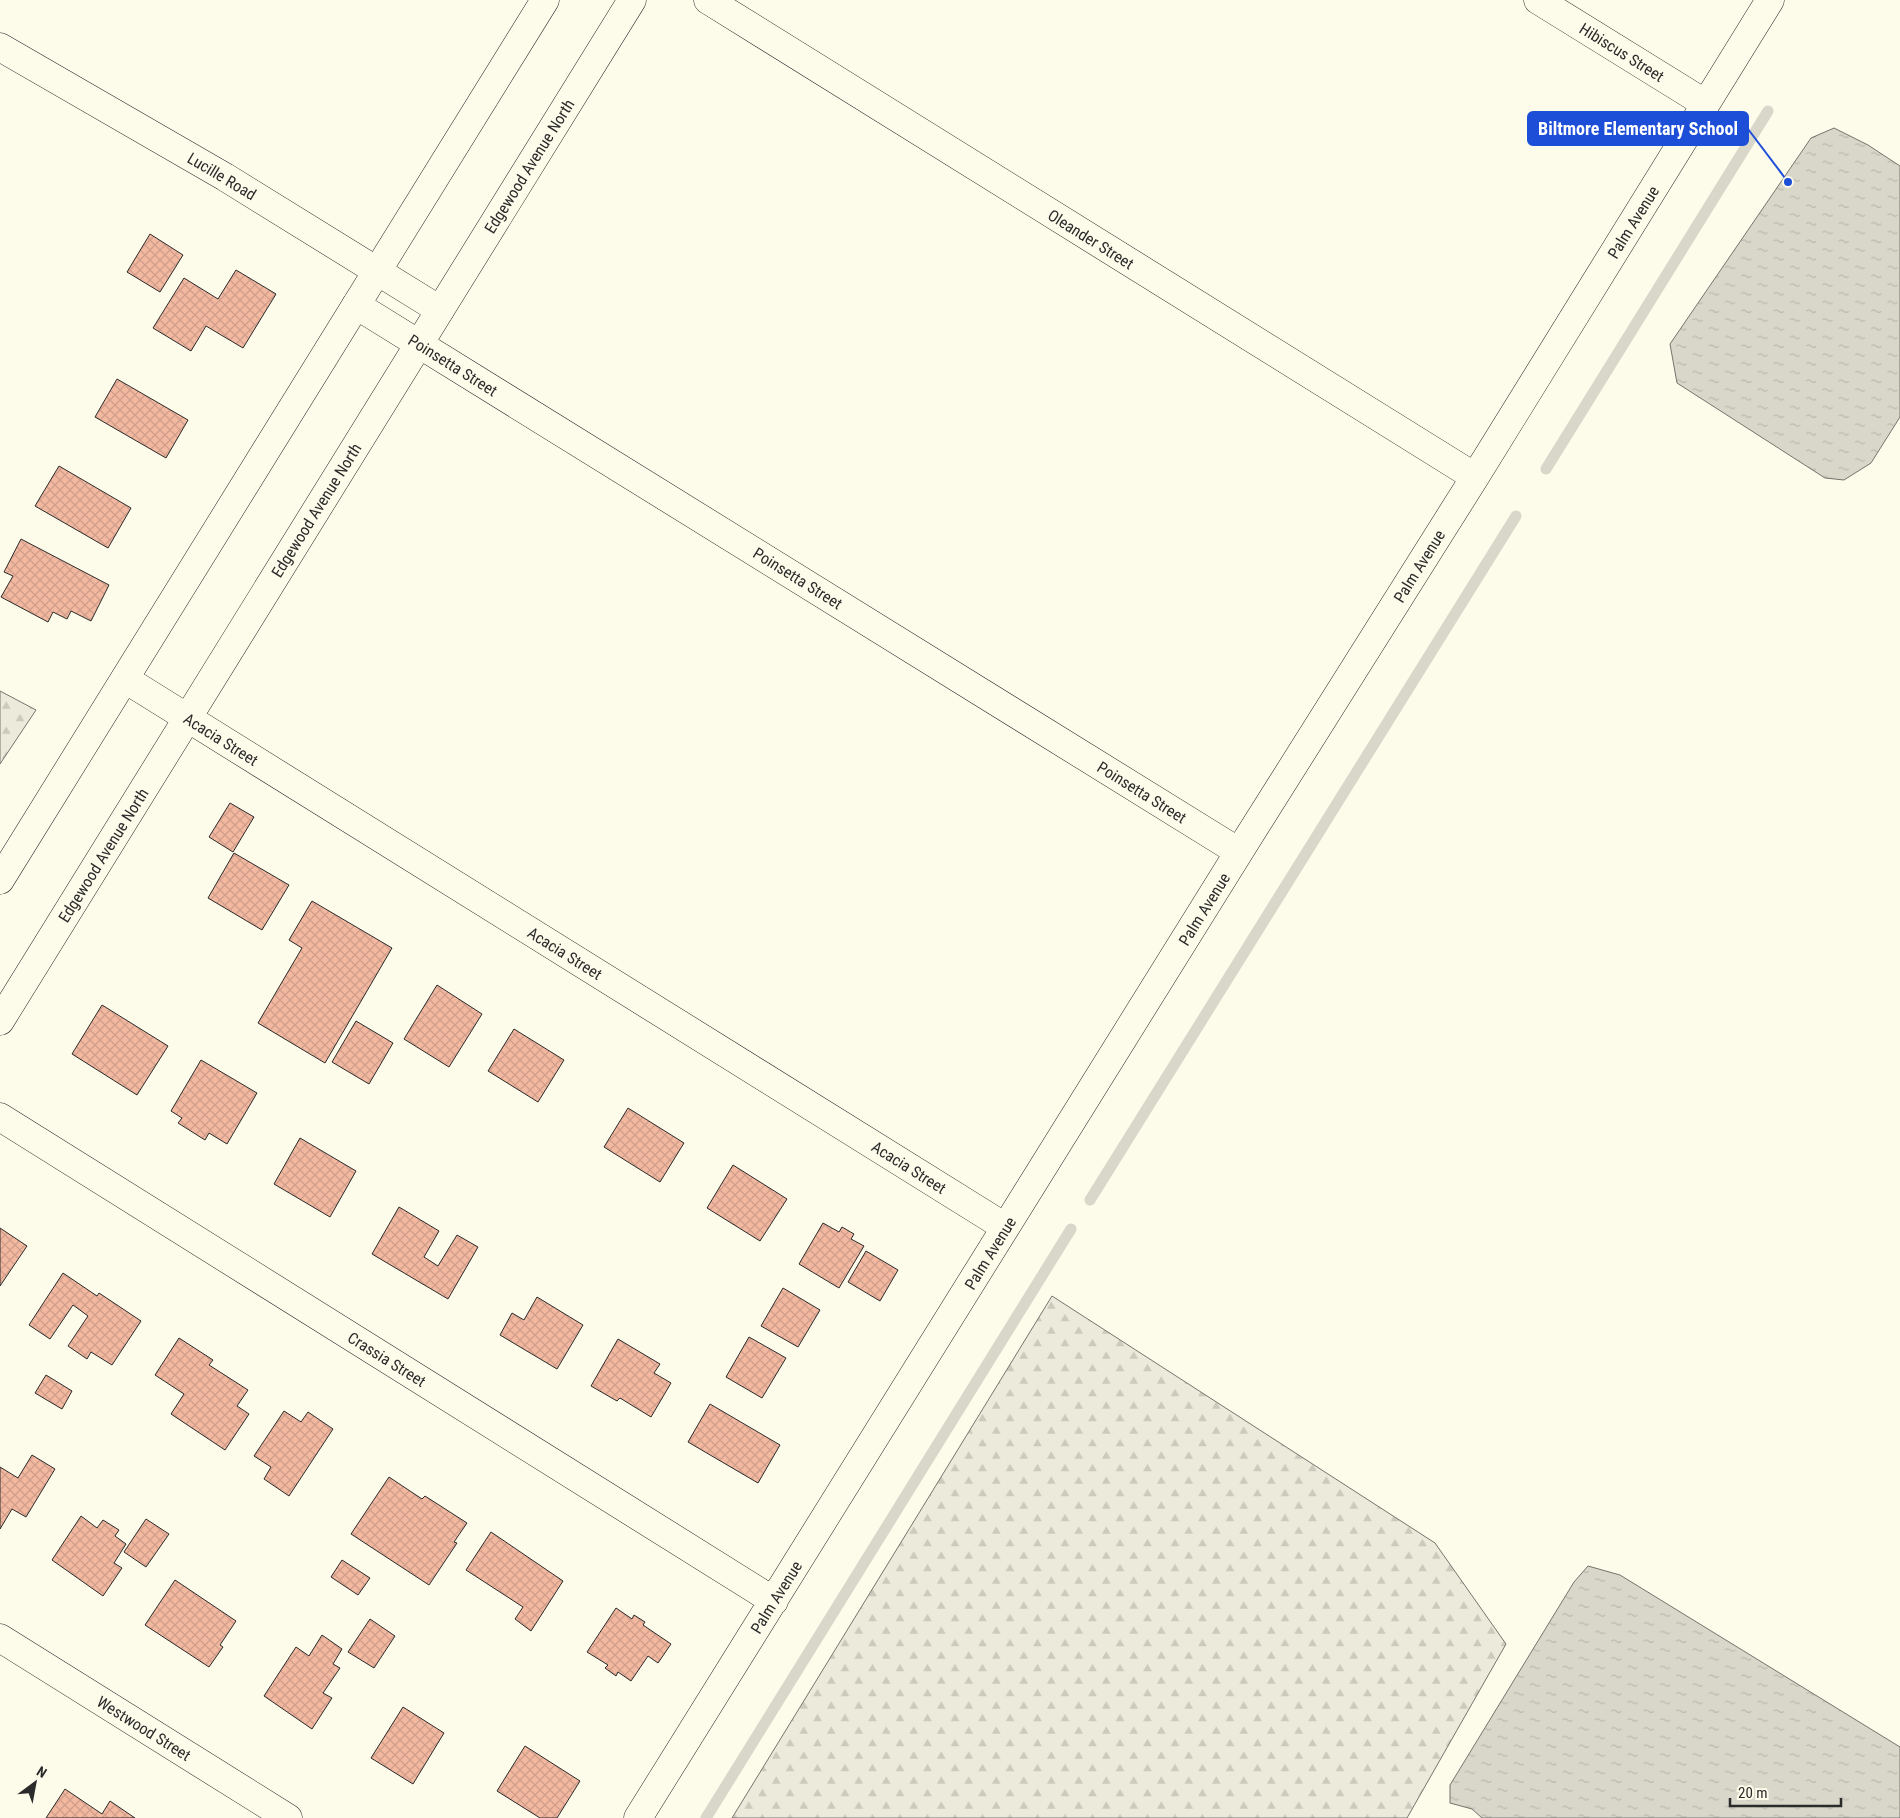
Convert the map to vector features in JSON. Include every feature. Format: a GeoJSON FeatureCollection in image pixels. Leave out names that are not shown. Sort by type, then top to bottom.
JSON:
{"type":"FeatureCollection","features":[{"type":"Feature","properties":{"kind":"street"},"geometry":{"type":"LineString","coordinates":[[0,880],[546,0]]}},
{"type":"Feature","properties":{"kind":"street","name":"Edgewood Avenue North"},"geometry":{"type":"LineString","coordinates":[[0,1021],[632,0]]}},
{"type":"Feature","properties":{"kind":"street","name":"Oleander Street"},"geometry":{"type":"LineString","coordinates":[[708,0],[1475,477]]}},
{"type":"Feature","properties":{"kind":"street","name":"Hibiscus Street"},"geometry":{"type":"LineString","coordinates":[[1538,0],[1706,104]]}},
{"type":"Feature","properties":{"kind":"street","name":"Palm Avenue"},"geometry":{"type":"LineString","coordinates":[[638,1818],[1239,852],[1475,477],[1770,0]]}},
{"type":"Feature","properties":{"kind":"street","name":"Lucille Road"},"geometry":{"type":"LineString","coordinates":[[0,46],[225,177],[440,310]]}},
{"type":"Feature","properties":{"kind":"street","name":"Poinsetta Street"},"geometry":{"type":"LineString","coordinates":[[356,305],[1239,852]]}},
{"type":"Feature","properties":{"kind":"street","name":"Acacia Street"},"geometry":{"type":"LineString","coordinates":[[125,679],[1005,1227]]}},
{"type":"Feature","properties":{"kind":"street","name":"Crassia Street"},"geometry":{"type":"LineString","coordinates":[[0,1118],[774,1601]]}},
{"type":"Feature","properties":{"kind":"street","name":"Westwood Street"},"geometry":{"type":"LineString","coordinates":[[0,1638],[288,1818]]}},
{"type":"Feature","properties":{"kind":"green space"},"geometry":{"type":"Polygon","coordinates":[[[0,691],[36,710],[0,764],[0,691]]]}},
{"type":"Feature","properties":{"kind":"green space"},"geometry":{"type":"Polygon","coordinates":[[[1052,1296],[1435,1543],[1506,1644],[1407,1818],[732,1818],[1052,1296]]]}},
{"type":"Feature","properties":{"kind":"water"},"geometry":{"type":"Polygon","coordinates":[[[1834,128],[1868,145],[1900,166],[1900,417],[1871,463],[1844,480],[1825,478],[1677,383],[1670,344],[1811,138],[1834,128]]]}},
{"type":"Feature","properties":{"kind":"water"},"geometry":{"type":"Polygon","coordinates":[[[1588,1566],[1620,1575],[1900,1747],[1900,1818],[1482,1818],[1472,1809],[1450,1803],[1450,1785],[1574,1582],[1588,1566]]]}},
{"type":"Feature","properties":{"kind":"building"},"geometry":{"type":"Polygon","coordinates":[[[150,234],[183,255],[160,292],[127,272],[150,234]]]}},
{"type":"Feature","properties":{"kind":"building"},"geometry":{"type":"Polygon","coordinates":[[[236,270],[276,294],[243,348],[206,326],[191,351],[153,328],[184,278],[218,299],[236,270]]]}},
{"type":"Feature","properties":{"kind":"building"},"geometry":{"type":"Polygon","coordinates":[[[117,379],[188,420],[166,458],[95,417],[117,379]]]}},
{"type":"Feature","properties":{"kind":"building"},"geometry":{"type":"Polygon","coordinates":[[[59,466],[131,508],[108,548],[35,506],[59,466]]]}},
{"type":"Feature","properties":{"kind":"building"},"geometry":{"type":"Polygon","coordinates":[[[21,539],[109,585],[91,621],[71,611],[67,619],[53,612],[48,622],[1,597],[13,576],[4,572],[21,539]]]}},
{"type":"Feature","properties":{"kind":"building"},"geometry":{"type":"Polygon","coordinates":[[[230,803],[254,817],[233,852],[209,837],[230,803]]]}},
{"type":"Feature","properties":{"kind":"building"},"geometry":{"type":"Polygon","coordinates":[[[234,853],[289,885],[262,930],[208,898],[234,853]]]}},
{"type":"Feature","properties":{"kind":"building"},"geometry":{"type":"Polygon","coordinates":[[[312,901],[392,948],[325,1063],[258,1023],[302,948],[289,940],[312,901]]]}},
{"type":"Feature","properties":{"kind":"building"},"geometry":{"type":"Polygon","coordinates":[[[437,985],[482,1014],[449,1067],[404,1039],[437,985]]]}},
{"type":"Feature","properties":{"kind":"building"},"geometry":{"type":"Polygon","coordinates":[[[102,1005],[168,1046],[137,1095],[72,1054],[102,1005]]]}},
{"type":"Feature","properties":{"kind":"building"},"geometry":{"type":"Polygon","coordinates":[[[356,1021],[393,1043],[369,1084],[332,1062],[356,1021]]]}},
{"type":"Feature","properties":{"kind":"building"},"geometry":{"type":"Polygon","coordinates":[[[514,1029],[564,1060],[538,1102],[488,1071],[514,1029]]]}},
{"type":"Feature","properties":{"kind":"building"},"geometry":{"type":"Polygon","coordinates":[[[201,1060],[257,1093],[227,1144],[209,1133],[205,1140],[178,1123],[182,1118],[171,1111],[201,1060]]]}},
{"type":"Feature","properties":{"kind":"building"},"geometry":{"type":"Polygon","coordinates":[[[628,1108],[684,1143],[660,1182],[604,1147],[628,1108]]]}},
{"type":"Feature","properties":{"kind":"building"},"geometry":{"type":"Polygon","coordinates":[[[300,1138],[356,1171],[330,1217],[274,1184],[300,1138]]]}},
{"type":"Feature","properties":{"kind":"building"},"geometry":{"type":"Polygon","coordinates":[[[733,1165],[787,1199],[760,1241],[707,1208],[733,1165]]]}},
{"type":"Feature","properties":{"kind":"building"},"geometry":{"type":"Polygon","coordinates":[[[399,1207],[439,1231],[424,1257],[438,1266],[457,1235],[478,1247],[448,1299],[372,1254],[399,1207]]]}},
{"type":"Feature","properties":{"kind":"building"},"geometry":{"type":"Polygon","coordinates":[[[823,1223],[839,1232],[842,1227],[854,1234],[851,1239],[864,1246],[839,1288],[799,1264],[823,1223]]]}},
{"type":"Feature","properties":{"kind":"building"},"geometry":{"type":"Polygon","coordinates":[[[0,1228],[27,1246],[0,1286],[0,1228]]]}},
{"type":"Feature","properties":{"kind":"building"},"geometry":{"type":"Polygon","coordinates":[[[866,1251],[898,1270],[880,1301],[848,1282],[866,1251]]]}},
{"type":"Feature","properties":{"kind":"building"},"geometry":{"type":"Polygon","coordinates":[[[63,1273],[97,1296],[99,1293],[141,1321],[112,1365],[91,1352],[87,1359],[68,1346],[88,1316],[73,1305],[50,1339],[29,1325],[63,1273]]]}},
{"type":"Feature","properties":{"kind":"building"},"geometry":{"type":"Polygon","coordinates":[[[783,1288],[820,1310],[798,1347],[761,1326],[783,1288]]]}},
{"type":"Feature","properties":{"kind":"building"},"geometry":{"type":"Polygon","coordinates":[[[537,1297],[583,1325],[557,1369],[500,1335],[512,1313],[524,1320],[537,1297]]]}},
{"type":"Feature","properties":{"kind":"building"},"geometry":{"type":"Polygon","coordinates":[[[749,1337],[786,1358],[762,1398],[726,1377],[749,1337]]]}},
{"type":"Feature","properties":{"kind":"building"},"geometry":{"type":"Polygon","coordinates":[[[179,1338],[213,1360],[209,1365],[248,1390],[237,1406],[249,1414],[225,1450],[171,1414],[184,1394],[155,1375],[179,1338]]]}},
{"type":"Feature","properties":{"kind":"building"},"geometry":{"type":"Polygon","coordinates":[[[618,1339],[660,1364],[654,1373],[671,1383],[651,1417],[620,1398],[617,1401],[591,1386],[618,1339]]]}},
{"type":"Feature","properties":{"kind":"building"},"geometry":{"type":"Polygon","coordinates":[[[46,1375],[72,1391],[62,1409],[35,1393],[46,1375]]]}},
{"type":"Feature","properties":{"kind":"building"},"geometry":{"type":"Polygon","coordinates":[[[710,1404],[780,1445],[758,1483],[688,1442],[710,1404]]]}},
{"type":"Feature","properties":{"kind":"building"},"geometry":{"type":"Polygon","coordinates":[[[284,1411],[301,1422],[308,1412],[333,1429],[289,1496],[264,1479],[271,1467],[254,1456],[284,1411]]]}},
{"type":"Feature","properties":{"kind":"building"},"geometry":{"type":"Polygon","coordinates":[[[32,1455],[55,1469],[26,1517],[12,1509],[0,1529],[0,1467],[18,1478],[32,1455]]]}},
{"type":"Feature","properties":{"kind":"building"},"geometry":{"type":"Polygon","coordinates":[[[389,1477],[422,1499],[425,1496],[467,1523],[454,1542],[457,1543],[429,1585],[351,1534],[389,1477]]]}},
{"type":"Feature","properties":{"kind":"building"},"geometry":{"type":"Polygon","coordinates":[[[81,1516],[97,1528],[103,1520],[119,1530],[115,1536],[126,1544],[114,1563],[122,1568],[103,1596],[52,1560],[81,1516]]]}},
{"type":"Feature","properties":{"kind":"building"},"geometry":{"type":"Polygon","coordinates":[[[146,1519],[169,1534],[146,1567],[124,1552],[146,1519]]]}},
{"type":"Feature","properties":{"kind":"building"},"geometry":{"type":"Polygon","coordinates":[[[491,1532],[563,1581],[531,1631],[515,1619],[523,1607],[466,1570],[491,1532]]]}},
{"type":"Feature","properties":{"kind":"building"},"geometry":{"type":"Polygon","coordinates":[[[342,1560],[370,1578],[358,1595],[331,1577],[342,1560]]]}},
{"type":"Feature","properties":{"kind":"building"},"geometry":{"type":"Polygon","coordinates":[[[175,1580],[236,1621],[220,1645],[223,1647],[209,1667],[145,1625],[175,1580]]]}},
{"type":"Feature","properties":{"kind":"building"},"geometry":{"type":"Polygon","coordinates":[[[616,1608],[632,1619],[634,1615],[645,1622],[643,1625],[671,1644],[658,1663],[648,1656],[631,1681],[618,1672],[616,1676],[605,1668],[608,1665],[587,1652],[616,1608]]]}},
{"type":"Feature","properties":{"kind":"building"},"geometry":{"type":"Polygon","coordinates":[[[370,1619],[395,1636],[374,1668],[348,1652],[370,1619]]]}},
{"type":"Feature","properties":{"kind":"building"},"geometry":{"type":"Polygon","coordinates":[[[322,1635],[342,1649],[333,1664],[340,1668],[323,1693],[332,1698],[312,1729],[264,1696],[296,1647],[309,1656],[322,1635]]]}},
{"type":"Feature","properties":{"kind":"building"},"geometry":{"type":"Polygon","coordinates":[[[403,1707],[444,1733],[413,1784],[371,1758],[403,1707]]]}},
{"type":"Feature","properties":{"kind":"building"},"geometry":{"type":"Polygon","coordinates":[[[525,1746],[580,1781],[557,1818],[540,1818],[497,1791],[525,1746]]]}},
{"type":"Feature","properties":{"kind":"building"},"geometry":{"type":"Polygon","coordinates":[[[65,1789],[102,1814],[110,1801],[135,1818],[46,1818],[65,1789]]]}},
{"type":"Feature","properties":{"kind":"waterway"},"geometry":{"type":"LineString","coordinates":[[1546,469],[1768,111]]}},
{"type":"Feature","properties":{"kind":"waterway"},"geometry":{"type":"LineString","coordinates":[[1090,1200],[1516,516]]}},
{"type":"Feature","properties":{"kind":"waterway"},"geometry":{"type":"LineString","coordinates":[[706,1818],[1071,1229]]}},
{"type":"Feature","properties":{"kind":"place","name":"Biltmore Elementary School"},"geometry":{"type":"Point","coordinates":[1788,182]}}]}
